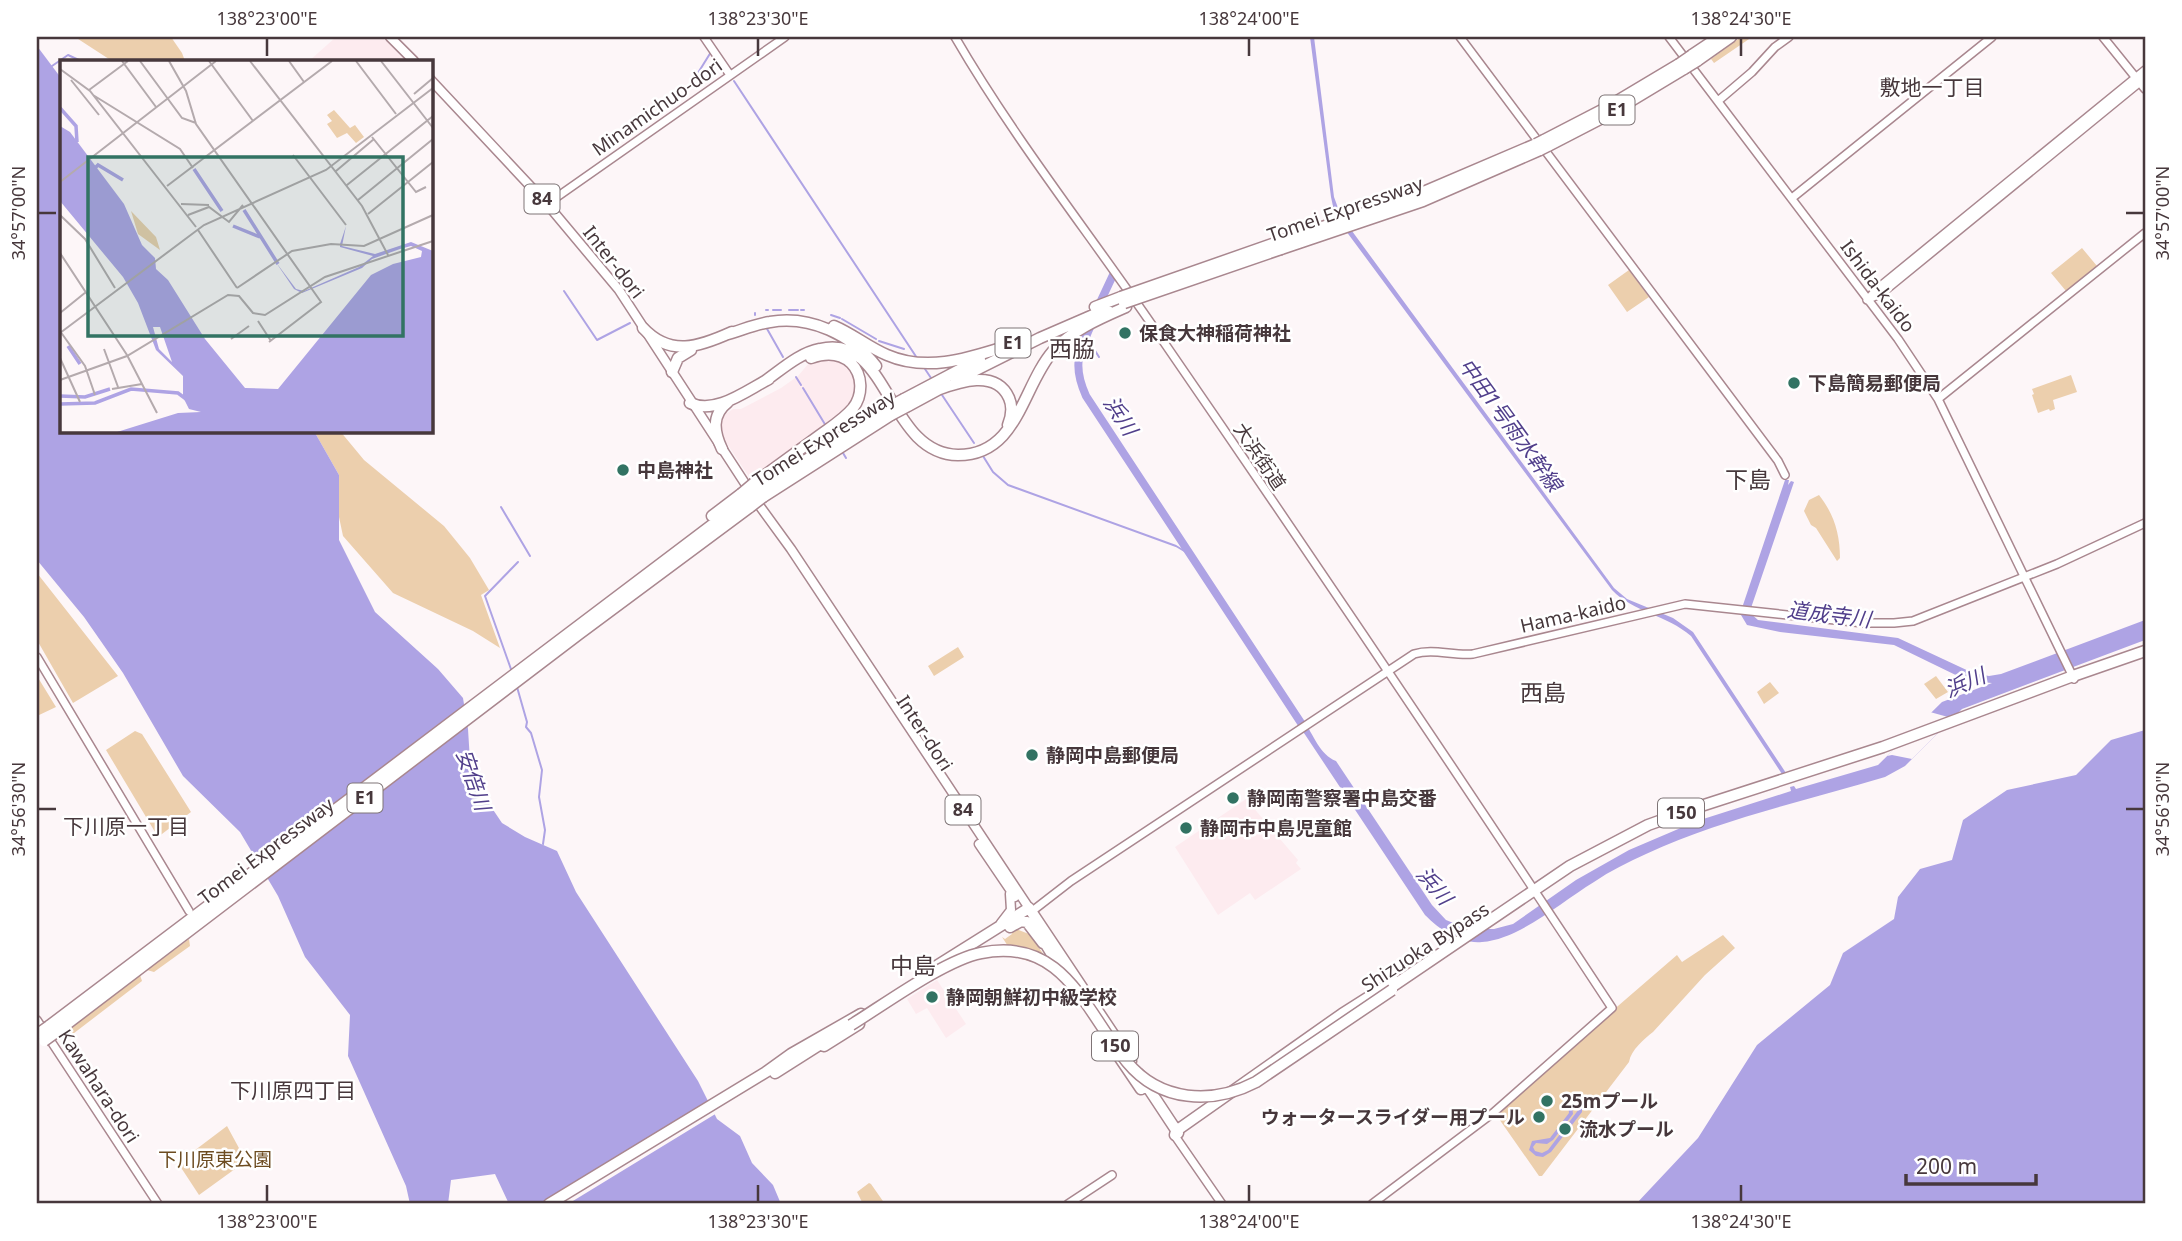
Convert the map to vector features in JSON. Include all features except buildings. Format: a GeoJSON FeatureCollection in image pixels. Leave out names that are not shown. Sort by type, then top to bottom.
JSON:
{"type":"FeatureCollection","features":[{"type":"Feature","properties":{"kind":"highway","name":"Tomei Expressway"},"geometry":{"type":"LineString","coordinates":[[938,386],[1004,347],[1453,185],[1606,116],[1682,67],[1719,37]]}},
{"type":"Feature","properties":{"kind":"highway","name":"Tomei Expressway"},"geometry":{"type":"LineString","coordinates":[[1694,58],[1731,37]]}},
{"type":"Feature","properties":{"kind":"highway","name":"Tomei Expressway"},"geometry":{"type":"LineString","coordinates":[[1124,302],[1280,246]]}},
{"type":"Feature","properties":{"kind":"highway","name":"Tomei Expressway"},"geometry":{"type":"LineString","coordinates":[[39,1039],[196,915],[555,647],[752,495],[906,402],[1097,312]]}},
{"type":"Feature","properties":{"kind":"highway"},"geometry":{"type":"LineString","coordinates":[[765,381],[811,351],[828,347],[845,350],[870,367],[903,421],[919,440],[945,453],[976,453],[993,445],[1008,432],[1040,368],[1056,348],[1082,328],[1097,312]]}},
{"type":"Feature","properties":{"kind":"highway"},"geometry":{"type":"LineString","coordinates":[[728,334],[771,317],[813,318],[846,331],[886,355],[921,363],[962,359],[1004,347]]}},
{"type":"Feature","properties":{"kind":"highway"},"geometry":{"type":"LineString","coordinates":[[643,328],[656,340],[672,347],[684,348],[773,321],[811,323],[858,346],[874,364],[924,439],[943,449],[962,451],[979,448],[997,438],[1006,428],[1012,415],[1011,402],[996,384],[989,381],[972,381],[938,386]]}},
{"type":"Feature","properties":{"kind":"highway"},"geometry":{"type":"LineString","coordinates":[[672,372],[678,358],[710,340]]}},
{"type":"Feature","properties":{"kind":"highway"},"geometry":{"type":"LineString","coordinates":[[690,403],[701,407],[713,406],[813,357],[835,355],[843,357],[855,367],[859,374],[860,393],[853,408],[752,495]]}},
{"type":"Feature","properties":{"kind":"highway"},"geometry":{"type":"LineString","coordinates":[[722,449],[716,436],[716,419],[722,407],[736,396]]}},
{"type":"Feature","properties":{"kind":"highway","name":"Tomei Expressway"},"geometry":{"type":"LineString","coordinates":[[601,612],[651,569],[699,535]]}},
{"type":"Feature","properties":{"kind":"highway","name":"150"},"geometry":{"type":"LineString","coordinates":[[2073,675],[2145,654]]}},
{"type":"Feature","properties":{"kind":"highway","name":"Shizuoka Bypass"},"geometry":{"type":"LineString","coordinates":[[767,1074],[965,958],[995,951],[1023,954],[1047,963],[1070,980],[1127,1062],[1146,1079],[1178,1095],[1214,1097],[1234,1092],[1256,1082],[1482,928],[1603,853],[1659,825],[1895,748],[2073,675]]}},
{"type":"Feature","properties":{"kind":"highway","name":"Shizuoka Bypass"},"geometry":{"type":"LineString","coordinates":[[1537,895],[1585,856],[1648,825],[1944,727]]}},
{"type":"Feature","properties":{"kind":"highway","name":"150"},"geometry":{"type":"LineString","coordinates":[[1009,928],[1028,911]]}},
{"type":"Feature","properties":{"kind":"highway","name":"150"},"geometry":{"type":"LineString","coordinates":[[1028,911],[1084,1006],[1176,1133]]}},
{"type":"Feature","properties":{"kind":"highway","name":"150"},"geometry":{"type":"LineString","coordinates":[[560,1204],[767,1074],[802,1048],[1028,911]]}},
{"type":"Feature","properties":{"kind":"highway","name":"150"},"geometry":{"type":"LineString","coordinates":[[1028,911],[1176,1133]]}},
{"type":"Feature","properties":{"kind":"highway","name":"150"},"geometry":{"type":"LineString","coordinates":[[550,1204],[767,1074],[830,1042],[1021,921],[1027,922],[1046,945]]}},
{"type":"Feature","properties":{"kind":"highway","name":"150"},"geometry":{"type":"LineString","coordinates":[[1176,1133],[1342,1014],[1429,964]]}},
{"type":"Feature","properties":{"kind":"main road"},"geometry":{"type":"LineString","coordinates":[[390,37],[413,60]]}},
{"type":"Feature","properties":{"kind":"main road","name":"Inter-dori"},"geometry":{"type":"LineString","coordinates":[[432,81],[547,204],[619,290],[690,403],[799,560],[1028,911]]}},
{"type":"Feature","properties":{"kind":"main road","name":"Inter-dori"},"geometry":{"type":"LineString","coordinates":[[780,536],[787,552],[1007,886],[1028,911]]}},
{"type":"Feature","properties":{"kind":"main road"},"geometry":{"type":"LineString","coordinates":[[970,945],[1009,915],[1012,903],[1007,886]]}},
{"type":"Feature","properties":{"kind":"street"},"geometry":{"type":"LineString","coordinates":[[704,37],[730,75]]}},
{"type":"Feature","properties":{"kind":"street","name":"Minamichuo-dori"},"geometry":{"type":"LineString","coordinates":[[547,204],[785,37]]}},
{"type":"Feature","properties":{"kind":"street","name":"大浜街道"},"geometry":{"type":"LineString","coordinates":[[955,37],[983,85],[1160,336],[1388,671],[1612,1008],[1493,1113],[1372,1204]]}},
{"type":"Feature","properties":{"kind":"street"},"geometry":{"type":"LineString","coordinates":[[1460,37],[1771,451],[1785,474]]}},
{"type":"Feature","properties":{"kind":"street","name":"Ishida-kaido"},"geometry":{"type":"LineString","coordinates":[[1669,37],[1898,339],[1938,399],[2073,675]]}},
{"type":"Feature","properties":{"kind":"street"},"geometry":{"type":"LineString","coordinates":[[1718,101],[1752,72],[1774,47],[1789,37]]}},
{"type":"Feature","properties":{"kind":"street"},"geometry":{"type":"LineString","coordinates":[[1793,198],[1992,37]]}},
{"type":"Feature","properties":{"kind":"street"},"geometry":{"type":"LineString","coordinates":[[2103,37],[2142,82]]}},
{"type":"Feature","properties":{"kind":"street"},"geometry":{"type":"LineString","coordinates":[[1867,300],[1878,288],[2142,82],[2145,70]]}},
{"type":"Feature","properties":{"kind":"street"},"geometry":{"type":"LineString","coordinates":[[1938,399],[2145,233]]}},
{"type":"Feature","properties":{"kind":"street","name":"Hama-kaido"},"geometry":{"type":"LineString","coordinates":[[1028,911],[1407,657],[1421,652],[1472,654],[1644,613],[1697,604],[1863,623],[1901,622],[1922,618],[2026,577],[2145,523]]}},
{"type":"Feature","properties":{"kind":"street"},"geometry":{"type":"LineString","coordinates":[[37,657],[196,915]]}},
{"type":"Feature","properties":{"kind":"street","name":"Kawahara-dori"},"geometry":{"type":"LineString","coordinates":[[37,1020],[158,1204]]}},
{"type":"Feature","properties":{"kind":"street"},"geometry":{"type":"LineString","coordinates":[[1176,1133],[1222,1204]]}},
{"type":"Feature","properties":{"kind":"street"},"geometry":{"type":"LineString","coordinates":[[1068,1204],[1112,1175]]}},
{"type":"Feature","properties":{"kind":"shaded area"},"geometry":{"type":"Polygon","coordinates":[[[336,37],[382,37],[404,60],[310,60],[336,37]]]}},
{"type":"Feature","properties":{"kind":"shaded area"},"geometry":{"type":"Polygon","coordinates":[[[831,358],[846,364],[854,375],[855,392],[852,400],[837,416],[751,480],[722,436],[720,418],[733,409],[741,409],[781,388],[798,376],[809,363],[831,358]]]}},
{"type":"Feature","properties":{"kind":"shaded area"},"geometry":{"type":"Polygon","coordinates":[[[1246,799],[1298,860],[1296,863],[1301,869],[1255,900],[1250,893],[1218,915],[1175,847],[1246,799]]]}},
{"type":"Feature","properties":{"kind":"shaded area"},"geometry":{"type":"Polygon","coordinates":[[[937,980],[966,1024],[946,1038],[927,1008],[916,1014],[907,999],[937,980]]]}},
{"type":"Feature","properties":{"kind":"green space"},"geometry":{"type":"Polygon","coordinates":[[[75,37],[171,37],[185,60],[110,60],[75,37]]]}},
{"type":"Feature","properties":{"kind":"green space"},"geometry":{"type":"Polygon","coordinates":[[[1741,37],[1752,37],[1714,63],[1711,59],[1741,37]]]}},
{"type":"Feature","properties":{"kind":"green space"},"geometry":{"type":"Polygon","coordinates":[[[2082,248],[2097,266],[2066,291],[2051,273],[2082,248]]]}},
{"type":"Feature","properties":{"kind":"green space"},"geometry":{"type":"Polygon","coordinates":[[[1629,270],[1649,297],[1627,312],[1608,285],[1629,270]]]}},
{"type":"Feature","properties":{"kind":"green space"},"geometry":{"type":"Polygon","coordinates":[[[2071,375],[2077,392],[2053,400],[2055,409],[2038,413],[2032,389],[2071,375]]]}},
{"type":"Feature","properties":{"kind":"green space"},"geometry":{"type":"Polygon","coordinates":[[[315,432],[341,432],[364,460],[444,526],[470,558],[489,590],[481,595],[500,648],[473,631],[393,593],[343,536],[339,517],[339,475],[315,432]]]}},
{"type":"Feature","properties":{"kind":"green space"},"geometry":{"type":"Polygon","coordinates":[[[1819,495],[1829,509],[1837,533],[1840,558],[1837,561],[1804,511],[1809,500],[1819,495]]]}},
{"type":"Feature","properties":{"kind":"green space"},"geometry":{"type":"Polygon","coordinates":[[[37,573],[118,676],[73,703],[37,640],[37,573]]]}},
{"type":"Feature","properties":{"kind":"green space"},"geometry":{"type":"Polygon","coordinates":[[[958,647],[964,657],[934,676],[928,666],[958,647]]]}},
{"type":"Feature","properties":{"kind":"green space"},"geometry":{"type":"Polygon","coordinates":[[[37,676],[56,707],[37,716],[37,676]]]}},
{"type":"Feature","properties":{"kind":"green space"},"geometry":{"type":"Polygon","coordinates":[[[1936,676],[1948,692],[1936,699],[1924,684],[1936,676]]]}},
{"type":"Feature","properties":{"kind":"green space"},"geometry":{"type":"Polygon","coordinates":[[[1770,682],[1779,693],[1764,704],[1757,692],[1770,682]]]}},
{"type":"Feature","properties":{"kind":"green space"},"geometry":{"type":"Polygon","coordinates":[[[135,731],[142,734],[191,812],[158,837],[106,750],[135,731]]]}},
{"type":"Feature","properties":{"kind":"green space"},"geometry":{"type":"Polygon","coordinates":[[[1016,929],[1029,934],[1060,977],[1035,963],[1015,957],[1002,937],[1005,939],[1016,929]]]}},
{"type":"Feature","properties":{"kind":"green space"},"geometry":{"type":"Polygon","coordinates":[[[1723,935],[1735,948],[1705,975],[1638,1045],[1629,1062],[1542,1176],[1539,1176],[1497,1116],[1498,1113],[1523,1088],[1677,955],[1682,962],[1723,935]]]}},
{"type":"Feature","properties":{"kind":"green space"},"geometry":{"type":"Polygon","coordinates":[[[189,939],[190,946],[154,972],[147,970],[189,939]]]}},
{"type":"Feature","properties":{"kind":"green space"},"geometry":{"type":"Polygon","coordinates":[[[140,975],[142,981],[65,1040],[57,1038],[140,975]]]}},
{"type":"Feature","properties":{"kind":"green space","name":"下川原東公園"},"geometry":{"type":"Polygon","coordinates":[[[227,1126],[246,1161],[199,1195],[178,1163],[227,1126]]]}},
{"type":"Feature","properties":{"kind":"green space"},"geometry":{"type":"Polygon","coordinates":[[[869,1183],[885,1204],[863,1204],[857,1192],[869,1183]]]}},
{"type":"Feature","properties":{"kind":"water"},"geometry":{"type":"Polygon","coordinates":[[[1310,37],[1314,37],[1334,197],[1341,216],[1614,588],[1627,599],[1673,618],[1693,632],[1786,773],[1782,774],[1691,636],[1671,623],[1630,604],[1612,590],[1346,231],[1334,211],[1331,197],[1310,37]]]}},
{"type":"Feature","properties":{"kind":"water","name":"安倍川"},"geometry":{"type":"Polygon","coordinates":[[[37,46],[60,77],[60,432],[315,432],[339,475],[339,540],[375,612],[438,669],[463,698],[471,777],[502,823],[557,851],[576,892],[698,1081],[717,1119],[740,1136],[752,1163],[773,1185],[781,1204],[509,1204],[495,1174],[451,1180],[448,1204],[410,1204],[406,1186],[348,1056],[350,1015],[305,957],[278,896],[240,832],[183,776],[123,673],[84,617],[37,560],[37,46]]]}},
{"type":"Feature","properties":{"kind":"water"},"geometry":{"type":"Polygon","coordinates":[[[1785,480],[1789,480],[1788,485],[1791,481],[1794,482],[1752,605],[1750,613],[1758,620],[1898,638],[1973,673],[1989,676],[2001,674],[2145,620],[2145,640],[1962,709],[1905,766],[1885,777],[1734,821],[1639,857],[1606,874],[1511,934],[1474,942],[1451,935],[1437,926],[1425,915],[1298,724],[1304,721],[1321,749],[1336,761],[1432,905],[1446,920],[1468,929],[1494,929],[1513,924],[1576,880],[1629,850],[1697,821],[1791,791],[1790,787],[1794,786],[1796,789],[1878,765],[1942,702],[1992,683],[1968,681],[1894,645],[1780,632],[1747,625],[1741,615],[1743,605],[1785,480]]]}},
{"type":"Feature","properties":{"kind":"water"},"geometry":{"type":"Polygon","coordinates":[[[2145,730],[2145,1204],[1636,1204],[1698,1138],[1757,1045],[1830,985],[1843,953],[1894,919],[1898,897],[1920,869],[1952,860],[1963,820],[2007,790],[2076,775],[2111,740],[2145,730]]]}},
{"type":"Feature","properties":{"kind":"water","name":"流水プール"},"geometry":{"type":"Polygon","coordinates":[[[1575,1100],[1582,1105],[1582,1112],[1551,1152],[1543,1157],[1536,1156],[1529,1150],[1532,1141],[1550,1138],[1569,1113],[1568,1104],[1575,1100]],[[1575,1105],[1572,1106],[1573,1114],[1553,1140],[1547,1144],[1536,1143],[1533,1147],[1535,1151],[1542,1153],[1548,1150],[1579,1109],[1575,1105]]]}},
{"type":"Feature","properties":{"kind":"pier"},"geometry":{"type":"Polygon","coordinates":[[[1930,712],[1948,717],[1957,714],[1912,759],[1887,756],[1930,712]]]}},
{"type":"Feature","properties":{"kind":"pier"},"geometry":{"type":"Polygon","coordinates":[[[711,1100],[717,1113],[568,1204],[542,1204],[711,1100]]]}},
{"type":"Feature","properties":{"kind":"waterway"},"geometry":{"type":"LineString","coordinates":[[688,89],[711,52]]}},
{"type":"Feature","properties":{"kind":"waterway"},"geometry":{"type":"LineString","coordinates":[[61,60],[68,55],[79,60]]}},
{"type":"Feature","properties":{"kind":"waterway"},"geometry":{"type":"LineString","coordinates":[[52,66],[60,60]]}},
{"type":"Feature","properties":{"kind":"waterway"},"geometry":{"type":"LineString","coordinates":[[734,81],[917,358]]}},
{"type":"Feature","properties":{"kind":"waterway","name":"浜川"},"geometry":{"type":"LineString","coordinates":[[1098,307],[1113,275]]}},
{"type":"Feature","properties":{"kind":"waterway"},"geometry":{"type":"LineString","coordinates":[[564,291],[597,340],[630,323]]}},
{"type":"Feature","properties":{"kind":"waterway"},"geometry":{"type":"LineString","coordinates":[[773,310],[781,310]]}},
{"type":"Feature","properties":{"kind":"waterway"},"geometry":{"type":"LineString","coordinates":[[789,310],[798,310]]}},
{"type":"Feature","properties":{"kind":"waterway"},"geometry":{"type":"LineString","coordinates":[[831,315],[840,318]]}},
{"type":"Feature","properties":{"kind":"waterway"},"geometry":{"type":"LineString","coordinates":[[842,319],[876,339]]}},
{"type":"Feature","properties":{"kind":"waterway","name":"浜川"},"geometry":{"type":"LineString","coordinates":[[1092,323],[1078,367],[1086,396],[1305,729]]}},
{"type":"Feature","properties":{"kind":"waterway"},"geometry":{"type":"LineString","coordinates":[[766,327],[783,357]]}},
{"type":"Feature","properties":{"kind":"waterway"},"geometry":{"type":"LineString","coordinates":[[879,341],[904,349]]}},
{"type":"Feature","properties":{"kind":"waterway"},"geometry":{"type":"LineString","coordinates":[[1089,341],[1099,357]]}},
{"type":"Feature","properties":{"kind":"waterway"},"geometry":{"type":"LineString","coordinates":[[923,366],[931,378]]}},
{"type":"Feature","properties":{"kind":"waterway"},"geometry":{"type":"LineString","coordinates":[[796,377],[801,385]]}},
{"type":"Feature","properties":{"kind":"waterway"},"geometry":{"type":"LineString","coordinates":[[803,388],[826,426]]}},
{"type":"Feature","properties":{"kind":"waterway"},"geometry":{"type":"LineString","coordinates":[[940,392],[974,443]]}},
{"type":"Feature","properties":{"kind":"waterway"},"geometry":{"type":"LineString","coordinates":[[843,453],[846,458]]}},
{"type":"Feature","properties":{"kind":"waterway"},"geometry":{"type":"LineString","coordinates":[[983,456],[993,472],[1008,485],[1176,546],[1191,555]]}},
{"type":"Feature","properties":{"kind":"waterway"},"geometry":{"type":"LineString","coordinates":[[501,507],[530,556]]}},
{"type":"Feature","properties":{"kind":"waterway"},"geometry":{"type":"LineString","coordinates":[[512,672],[485,596],[518,562]]}},
{"type":"Feature","properties":{"kind":"waterway"},"geometry":{"type":"LineString","coordinates":[[517,687],[526,727],[531,733],[542,770],[539,797],[545,830],[543,844]]}},
{"type":"Feature","properties":{"kind":"place","name":"保食大神稲荷神社"},"geometry":{"type":"Point","coordinates":[1125,333]}},
{"type":"Feature","properties":{"kind":"place","name":"下島簡易郵便局"},"geometry":{"type":"Point","coordinates":[1794,383]}},
{"type":"Feature","properties":{"kind":"place","name":"中島神社"},"geometry":{"type":"Point","coordinates":[623,470]}},
{"type":"Feature","properties":{"kind":"place","name":"静岡中島郵便局"},"geometry":{"type":"Point","coordinates":[1032,755]}},
{"type":"Feature","properties":{"kind":"place","name":"静岡南警察署中島交番"},"geometry":{"type":"Point","coordinates":[1233,798]}},
{"type":"Feature","properties":{"kind":"place","name":"静岡市中島児童館"},"geometry":{"type":"Point","coordinates":[1186,828]}},
{"type":"Feature","properties":{"kind":"place","name":"静岡朝鮮初中級学校"},"geometry":{"type":"Point","coordinates":[932,997]}},
{"type":"Feature","properties":{"kind":"place","name":"25mプール"},"geometry":{"type":"Point","coordinates":[1547,1101]}},
{"type":"Feature","properties":{"kind":"place","name":"ウォータースライダー用プール"},"geometry":{"type":"Point","coordinates":[1539,1117]}},
{"type":"Feature","properties":{"kind":"place","name":"流水プール"},"geometry":{"type":"Point","coordinates":[1565,1129]}},
{"type":"Feature","properties":{"kind":"district","name":"敷地一丁目"},"geometry":{"type":"Point","coordinates":[1932,88]}},
{"type":"Feature","properties":{"kind":"district","name":"西脇"},"geometry":{"type":"Point","coordinates":[1072,349]}},
{"type":"Feature","properties":{"kind":"district","name":"下島"},"geometry":{"type":"Point","coordinates":[1748,480]}},
{"type":"Feature","properties":{"kind":"district","name":"西島"},"geometry":{"type":"Point","coordinates":[1543,693]}},
{"type":"Feature","properties":{"kind":"district","name":"下川原一丁目"},"geometry":{"type":"Point","coordinates":[126,827]}},
{"type":"Feature","properties":{"kind":"district","name":"中島"},"geometry":{"type":"Point","coordinates":[913,966]}},
{"type":"Feature","properties":{"kind":"district","name":"下川原四丁目"},"geometry":{"type":"Point","coordinates":[293,1091]}},
{"type":"Feature","properties":{"kind":"water label","name":"中田1号雨水幹線"},"geometry":{"type":"Point","coordinates":[1510,425]}},
{"type":"Feature","properties":{"kind":"water label","name":"道成寺川"},"geometry":{"type":"Point","coordinates":[1829,615]}}]}
